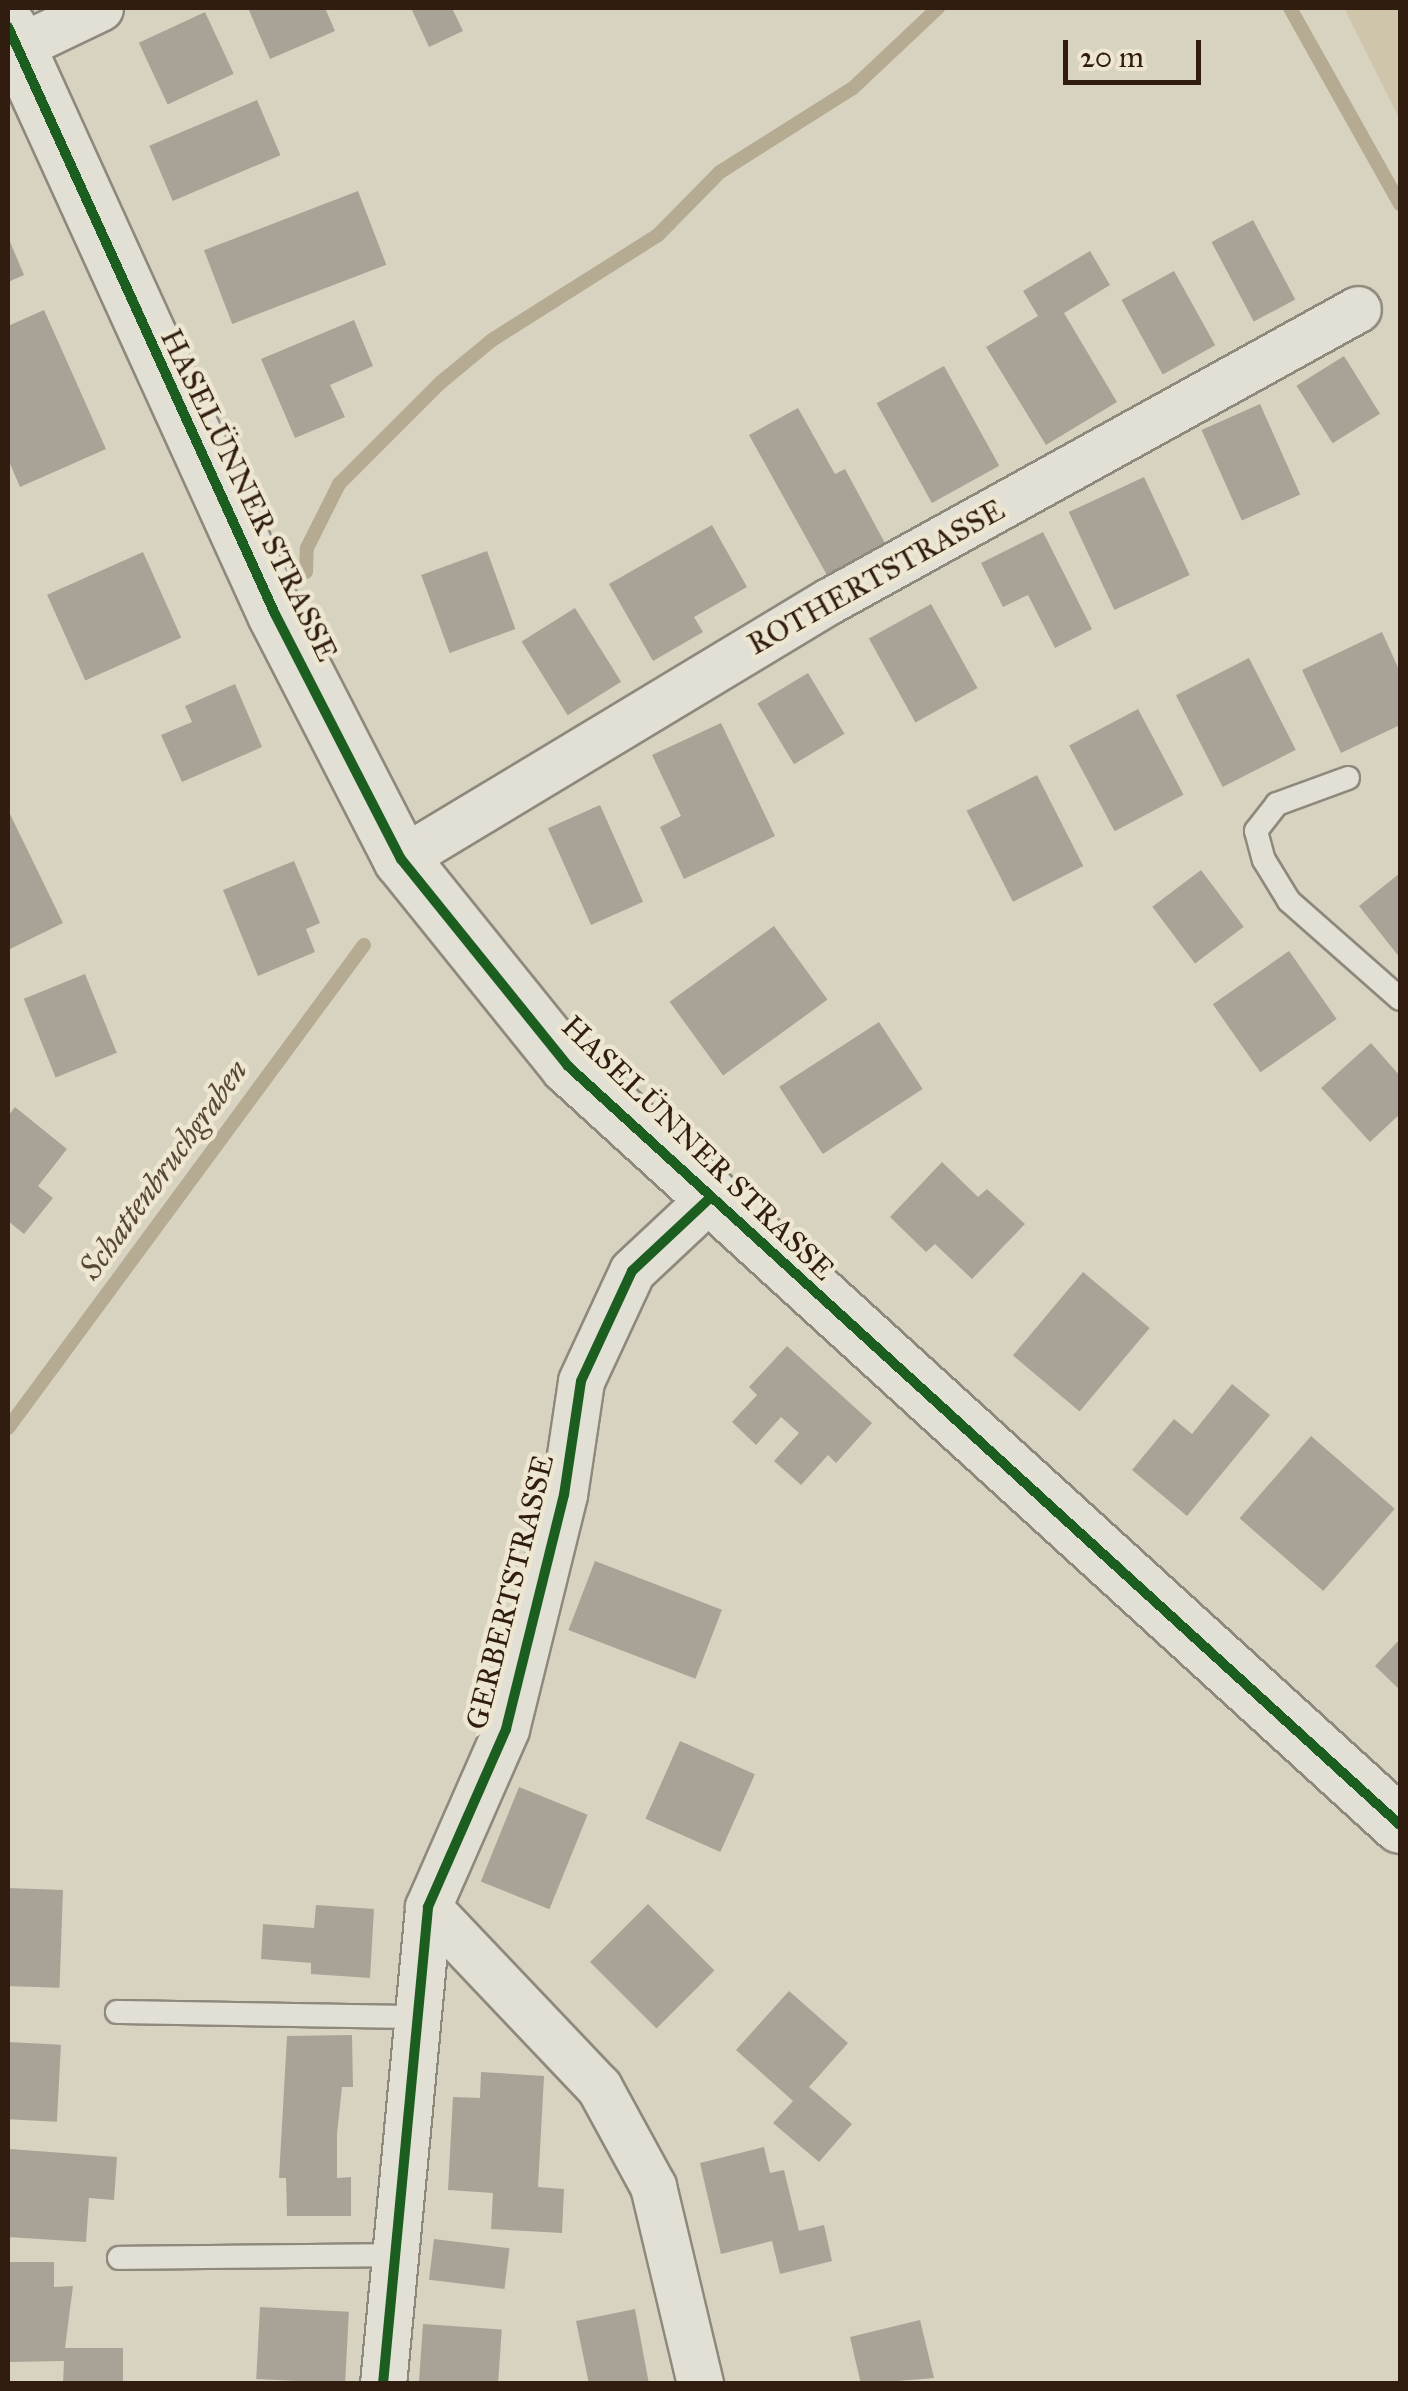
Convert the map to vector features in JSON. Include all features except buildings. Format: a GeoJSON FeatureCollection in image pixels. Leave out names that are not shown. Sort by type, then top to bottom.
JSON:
{"type":"FeatureCollection","features":[{"type":"Feature","properties":{"kind":"street"},"geometry":{"type":"LineString","coordinates":[[10,42],[100,8]]}},
{"type":"Feature","properties":{"kind":"street","name":"HASELÜNNER STRASSE"},"geometry":{"type":"LineString","coordinates":[[10,42],[275,614],[401,859],[568,1066],[708,1200],[1400,1825]]}},
{"type":"Feature","properties":{"kind":"street","name":"ROTHERTSTRASSE"},"geometry":{"type":"LineString","coordinates":[[401,859],[829,602],[1358,309]]}},
{"type":"Feature","properties":{"kind":"street","name":"GERBERTSTRASSE"},"geometry":{"type":"LineString","coordinates":[[384,2384],[412,2017],[428,1906],[506,1729],[564,1494],[581,1382],[632,1271],[708,1200]]}},
{"type":"Feature","properties":{"kind":"street"},"geometry":{"type":"LineString","coordinates":[[428,1906],[599,2087],[654,2186],[700,2384]]}},
{"type":"Feature","properties":{"kind":"lane"},"geometry":{"type":"LineString","coordinates":[[1348,778],[1277,804],[1256,831],[1264,860],[1289,901],[1400,1000]]}},
{"type":"Feature","properties":{"kind":"lane"},"geometry":{"type":"LineString","coordinates":[[117,2012],[412,2017]]}},
{"type":"Feature","properties":{"kind":"lane"},"geometry":{"type":"LineString","coordinates":[[119,2258],[395,2256]]}},
{"type":"Feature","properties":{"kind":"shaded area"},"geometry":{"type":"Polygon","coordinates":[[[1344,8],[1400,8],[1400,120],[1344,8]]]}},
{"type":"Feature","properties":{"kind":"waterway"},"geometry":{"type":"LineString","coordinates":[[306,572],[307,548],[339,484],[440,383],[492,340],[658,235],[720,172],[853,88],[938,8]]}},
{"type":"Feature","properties":{"kind":"waterway"},"geometry":{"type":"LineString","coordinates":[[1290,8],[1400,204]]}},
{"type":"Feature","properties":{"kind":"waterway","name":"Schattenbruchgraben"},"geometry":{"type":"LineString","coordinates":[[8,1428],[364,945]]}},
{"type":"Feature","properties":{"kind":"cycle path"},"geometry":{"type":"LineString","coordinates":[[8,27],[275,614],[401,859],[568,1066],[1400,1825]]}},
{"type":"Feature","properties":{"kind":"cycle path"},"geometry":{"type":"LineString","coordinates":[[383,2384],[428,1907],[506,1729],[564,1495],[581,1381],[632,1271],[708,1200]]}}]}
